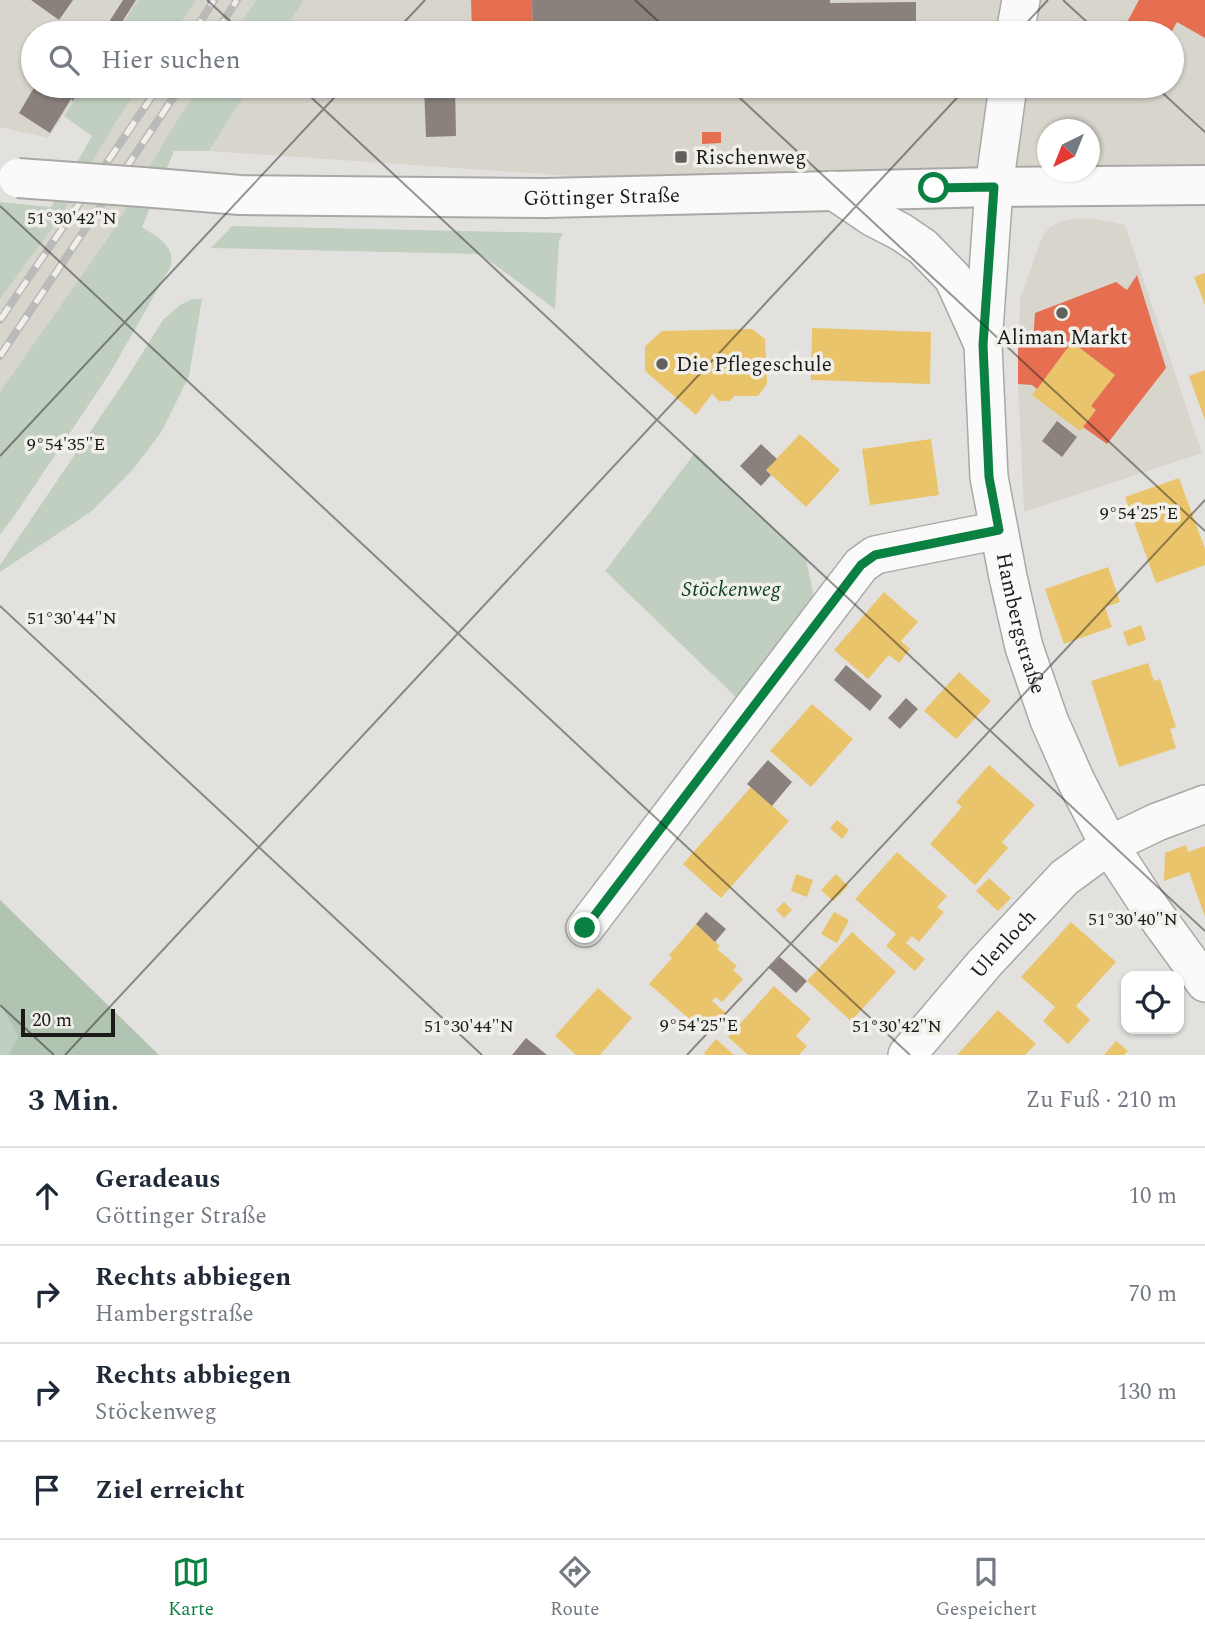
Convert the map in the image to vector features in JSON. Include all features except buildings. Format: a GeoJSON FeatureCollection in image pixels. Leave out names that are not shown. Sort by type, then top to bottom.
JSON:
{"type":"FeatureCollection","features":[{"type":"Feature","properties":{"kind":"street"},"geometry":{"type":"LineString","coordinates":[[1017,21],[1021,0]]}},
{"type":"Feature","properties":{"kind":"street"},"geometry":{"type":"LineString","coordinates":[[994,187],[1006,98]]}},
{"type":"Feature","properties":{"kind":"street","name":"Göttinger Straße"},"geometry":{"type":"LineString","coordinates":[[9,177],[240,195],[544,198],[832,190],[1205,185]]}},
{"type":"Feature","properties":{"kind":"street","name":"Hambergstraße"},"geometry":{"type":"LineString","coordinates":[[994,187],[983,345],[989,477],[1024,647],[1049,720],[1109,845],[1205,983]]}},
{"type":"Feature","properties":{"kind":"street","name":"Hambergstraße"},"geometry":{"type":"LineString","coordinates":[[832,190],[923,247],[946,270],[953,278],[983,345]]}},
{"type":"Feature","properties":{"kind":"street"},"geometry":{"type":"LineString","coordinates":[[585,928],[861,565],[875,555],[999,530]]}},
{"type":"Feature","properties":{"kind":"street"},"geometry":{"type":"LineString","coordinates":[[1109,845],[1157,821],[1205,804]]}},
{"type":"Feature","properties":{"kind":"street","name":"Ulenloch"},"geometry":{"type":"LineString","coordinates":[[907,1055],[975,974],[1064,878],[1109,845]]}},
{"type":"Feature","properties":{"kind":"shaded area"},"geometry":{"type":"Polygon","coordinates":[[[0,0],[138,0],[125,21],[21,21],[21,98],[75,98],[48,138],[0,127],[0,0]]]}},
{"type":"Feature","properties":{"kind":"shaded area"},"geometry":{"type":"Polygon","coordinates":[[[196,0],[256,0],[242,21],[182,21],[196,0]]]}},
{"type":"Feature","properties":{"kind":"shaded area"},"geometry":{"type":"Polygon","coordinates":[[[304,0],[1205,0],[1205,175],[1100,175],[1100,119],[1037,119],[1037,176],[587,177],[209,151],[242,98],[1184,98],[1184,21],[291,21],[304,0]]]}},
{"type":"Feature","properties":{"kind":"shaded area"},"geometry":{"type":"Polygon","coordinates":[[[132,98],[192,98],[110,235],[0,392],[0,299],[59,219],[132,98]]]}},
{"type":"Feature","properties":{"kind":"shaded area"},"geometry":{"type":"Polygon","coordinates":[[[1080,218],[1125,225],[1202,453],[1024,512],[1018,384],[1020,299],[1043,235],[1050,227],[1060,222],[1080,218]]]}},
{"type":"Feature","properties":{"kind":"green space"},"geometry":{"type":"Polygon","coordinates":[[[138,0],[196,0],[182,21],[125,21],[138,0]]]}},
{"type":"Feature","properties":{"kind":"green space"},"geometry":{"type":"Polygon","coordinates":[[[256,0],[304,0],[291,21],[242,21],[256,0]]]}},
{"type":"Feature","properties":{"kind":"green space"},"geometry":{"type":"Polygon","coordinates":[[[75,98],[132,98],[59,219],[0,299],[0,202],[51,207],[92,136],[64,116],[75,98]]]}},
{"type":"Feature","properties":{"kind":"green space"},"geometry":{"type":"Polygon","coordinates":[[[192,98],[242,98],[209,151],[174,151],[142,227],[168,247],[171,266],[110,373],[0,535],[0,392],[110,235],[192,98]]]}},
{"type":"Feature","properties":{"kind":"green space"},"geometry":{"type":"Polygon","coordinates":[[[232,226],[563,233],[559,241],[555,309],[480,254],[211,248],[232,226]]]}},
{"type":"Feature","properties":{"kind":"green space"},"geometry":{"type":"Polygon","coordinates":[[[192,299],[202,299],[189,376],[162,431],[135,467],[92,511],[0,572],[0,565],[163,320],[180,305],[192,299]]]}},
{"type":"Feature","properties":{"kind":"green space","name":"Stöckenweg"},"geometry":{"type":"Polygon","coordinates":[[[695,453],[806,559],[815,602],[738,699],[605,571],[695,453]]]}},
{"type":"Feature","properties":{"kind":"green space"},"geometry":{"type":"Polygon","coordinates":[[[0,900],[159,1055],[9,1055],[18,1036],[0,1003],[0,900]]]}},
{"type":"Feature","properties":{"kind":"green space"},"geometry":{"type":"Polygon","coordinates":[[[0,1003],[18,1036],[9,1055],[0,1055],[0,1003]]]}},
{"type":"Feature","properties":{"kind":"railway"},"geometry":{"type":"LineString","coordinates":[[201,21],[214,0]]}},
{"type":"Feature","properties":{"kind":"railway"},"geometry":{"type":"LineString","coordinates":[[224,21],[237,0]]}},
{"type":"Feature","properties":{"kind":"railway"},"geometry":{"type":"LineString","coordinates":[[0,320],[151,98]]}},
{"type":"Feature","properties":{"kind":"railway"},"geometry":{"type":"LineString","coordinates":[[0,356],[173,98]]}},
{"type":"Feature","properties":{"kind":"place","name":"Rischenweg"},"geometry":{"type":"Point","coordinates":[681,157]}},
{"type":"Feature","properties":{"kind":"place","name":"Aliman Markt"},"geometry":{"type":"Point","coordinates":[1062,313]}},
{"type":"Feature","properties":{"kind":"place","name":"Die Pflegeschule"},"geometry":{"type":"Point","coordinates":[662,364]}},
{"type":"Feature","properties":{"kind":"route"},"geometry":{"type":"LineString","coordinates":[[585,928],[861,565],[875,555],[999,530],[989,477],[983,345],[994,187],[934,188]]}}]}
